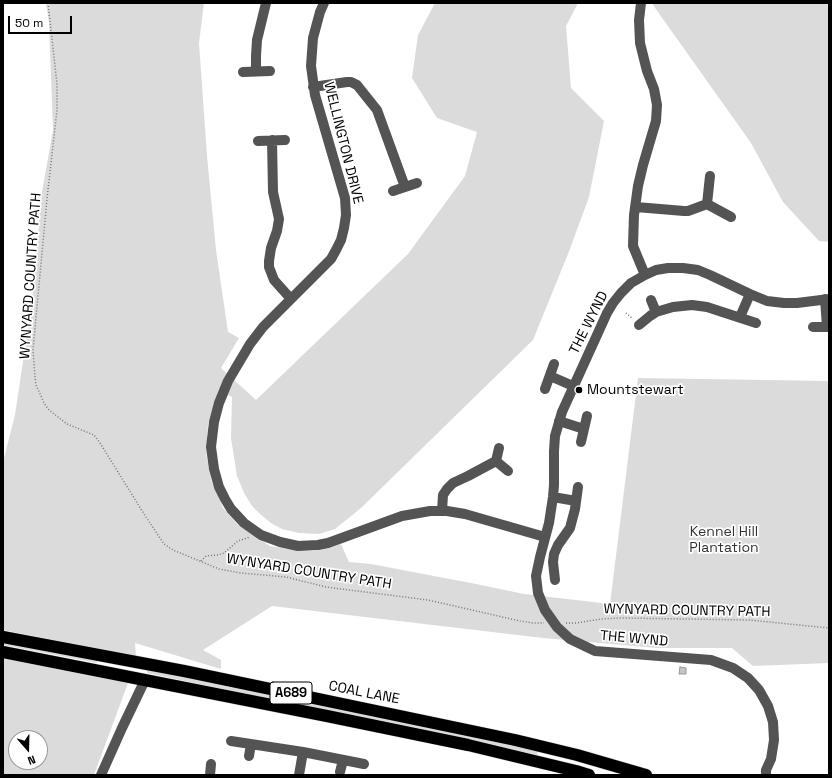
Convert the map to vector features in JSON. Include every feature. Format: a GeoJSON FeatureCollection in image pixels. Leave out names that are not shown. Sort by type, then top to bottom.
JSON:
{"type":"FeatureCollection","features":[{"type":"Feature","properties":{"kind":"highway","name":"COAL LANE"},"geometry":{"type":"LineString","coordinates":[[3,637],[184,671],[515,740],[577,755],[646,775]]}},
{"type":"Feature","properties":{"kind":"highway","name":"A689"},"geometry":{"type":"LineString","coordinates":[[3,652],[468,745],[589,775]]}},
{"type":"Feature","properties":{"kind":"street"},"geometry":{"type":"LineString","coordinates":[[256,71],[257,40],[266,3]]}},
{"type":"Feature","properties":{"kind":"street","name":"WELLINGTON DRIVE"},"geometry":{"type":"LineString","coordinates":[[324,3],[313,38],[311,66],[313,88],[345,198],[346,215],[344,228],[341,240],[331,258],[263,328],[250,344],[228,381],[219,403],[214,422],[212,447],[214,469],[219,487],[231,510],[244,523],[258,533],[280,542],[298,546],[328,543],[402,516],[423,511],[442,511],[465,514],[545,537]]}},
{"type":"Feature","properties":{"kind":"street"},"geometry":{"type":"LineString","coordinates":[[641,3],[639,20],[640,43],[654,89],[657,105],[656,121],[638,186],[634,215],[633,246],[645,275]]}},
{"type":"Feature","properties":{"kind":"street"},"geometry":{"type":"LineString","coordinates":[[243,72],[270,71]]}},
{"type":"Feature","properties":{"kind":"street"},"geometry":{"type":"LineString","coordinates":[[313,88],[347,82],[351,82],[357,86],[377,110],[405,187]]}},
{"type":"Feature","properties":{"kind":"street"},"geometry":{"type":"LineString","coordinates":[[272,140],[273,192],[279,219],[277,232],[271,248],[269,267],[274,280],[291,298]]}},
{"type":"Feature","properties":{"kind":"street"},"geometry":{"type":"LineString","coordinates":[[258,141],[285,140]]}},
{"type":"Feature","properties":{"kind":"street"},"geometry":{"type":"LineString","coordinates":[[708,204],[710,176]]}},
{"type":"Feature","properties":{"kind":"street"},"geometry":{"type":"LineString","coordinates":[[393,191],[417,183]]}},
{"type":"Feature","properties":{"kind":"street"},"geometry":{"type":"LineString","coordinates":[[636,207],[688,211],[708,204],[731,217]]}},
{"type":"Feature","properties":{"kind":"street","name":"THE WYND"},"geometry":{"type":"LineString","coordinates":[[764,773],[771,758],[774,740],[773,722],[768,706],[760,690],[748,678],[733,668],[711,660],[595,651],[570,639],[557,627],[544,610],[538,593],[536,576],[549,523],[553,497],[555,436],[559,421],[573,386],[613,303],[631,283],[656,270],[684,268],[698,270],[767,301],[797,303],[827,299],[828,327],[813,327]]}},
{"type":"Feature","properties":{"kind":"street"},"geometry":{"type":"LineString","coordinates":[[740,317],[750,294]]}},
{"type":"Feature","properties":{"kind":"street"},"geometry":{"type":"LineString","coordinates":[[651,300],[656,312]]}},
{"type":"Feature","properties":{"kind":"street"},"geometry":{"type":"LineString","coordinates":[[639,325],[656,312],[673,307],[692,305],[707,307],[756,323]]}},
{"type":"Feature","properties":{"kind":"street","name":"THE WYND"},"geometry":{"type":"LineString","coordinates":[[545,389],[554,364]]}},
{"type":"Feature","properties":{"kind":"street"},"geometry":{"type":"LineString","coordinates":[[550,376],[573,386]]}},
{"type":"Feature","properties":{"kind":"street"},"geometry":{"type":"LineString","coordinates":[[580,442],[587,416]]}},
{"type":"Feature","properties":{"kind":"street"},"geometry":{"type":"LineString","coordinates":[[559,421],[584,429]]}},
{"type":"Feature","properties":{"kind":"street"},"geometry":{"type":"LineString","coordinates":[[442,511],[443,495],[453,483],[496,461],[499,448]]}},
{"type":"Feature","properties":{"kind":"street"},"geometry":{"type":"LineString","coordinates":[[496,461],[508,471]]}},
{"type":"Feature","properties":{"kind":"street"},"geometry":{"type":"LineString","coordinates":[[555,580],[553,562],[554,554],[558,545],[570,528],[578,487]]}},
{"type":"Feature","properties":{"kind":"street"},"geometry":{"type":"LineString","coordinates":[[553,497],[576,501]]}},
{"type":"Feature","properties":{"kind":"street"},"geometry":{"type":"LineString","coordinates":[[101,775],[145,680]]}},
{"type":"Feature","properties":{"kind":"street"},"geometry":{"type":"LineString","coordinates":[[231,741],[303,752],[364,764]]}},
{"type":"Feature","properties":{"kind":"street"},"geometry":{"type":"LineString","coordinates":[[249,756],[251,744]]}},
{"type":"Feature","properties":{"kind":"street"},"geometry":{"type":"LineString","coordinates":[[299,775],[303,752]]}},
{"type":"Feature","properties":{"kind":"street"},"geometry":{"type":"LineString","coordinates":[[340,772],[342,760]]}},
{"type":"Feature","properties":{"kind":"street"},"geometry":{"type":"LineString","coordinates":[[210,775],[211,764]]}},
{"type":"Feature","properties":{"kind":"path","name":"WYNYARD COUNTRY PATH"},"geometry":{"type":"LineString","coordinates":[[48,3],[57,84],[57,110],[47,199],[34,350],[36,384],[44,403],[49,410],[67,424],[94,435],[164,544],[173,550],[219,569],[241,573],[286,577],[326,587],[428,600],[533,624],[576,623],[601,619],[621,618],[749,620],[829,628]]}},
{"type":"Feature","properties":{"kind":"path"},"geometry":{"type":"LineString","coordinates":[[201,561],[206,556],[224,553],[238,541],[258,533]]}},
{"type":"Feature","properties":{"kind":"green space","name":"Kennel Hill Plantation"},"geometry":{"type":"Polygon","coordinates":[[[46,3],[204,3],[199,43],[207,156],[216,250],[228,332],[239,338],[221,368],[256,400],[408,254],[465,176],[477,132],[437,118],[412,78],[418,35],[435,3],[578,3],[566,26],[571,88],[604,121],[589,197],[568,254],[533,340],[361,508],[335,529],[319,534],[299,533],[282,529],[271,523],[252,506],[244,493],[237,476],[231,438],[232,397],[219,391],[208,424],[206,453],[211,480],[223,508],[238,525],[270,546],[293,550],[314,551],[341,544],[349,562],[371,564],[524,594],[610,604],[638,378],[829,381],[829,663],[753,666],[732,648],[657,648],[543,638],[272,606],[203,650],[221,660],[221,669],[135,643],[136,656],[3,630],[3,462],[15,415],[32,301],[42,192],[53,130],[49,23],[46,3]]]}},
{"type":"Feature","properties":{"kind":"green space"},"geometry":{"type":"Polygon","coordinates":[[[652,3],[829,3],[829,242],[819,241],[783,202],[751,143],[652,3]]]}},
{"type":"Feature","properties":{"kind":"green space"},"geometry":{"type":"Polygon","coordinates":[[[3,639],[98,657],[97,663],[3,645],[3,639]]]}},
{"type":"Feature","properties":{"kind":"green space"},"geometry":{"type":"Polygon","coordinates":[[[3,655],[128,683],[94,775],[3,775],[3,655]]]}},
{"type":"Feature","properties":{"kind":"green space"},"geometry":{"type":"Polygon","coordinates":[[[148,668],[538,750],[537,755],[147,673],[148,668]]]}},
{"type":"Feature","properties":{"kind":"building"},"geometry":{"type":"Polygon","coordinates":[[[680,667],[686,668],[686,674],[679,674],[680,667]]]}},
{"type":"Feature","properties":{"kind":"place","name":"Mountstewart"},"geometry":{"type":"Point","coordinates":[579,390]}}]}
